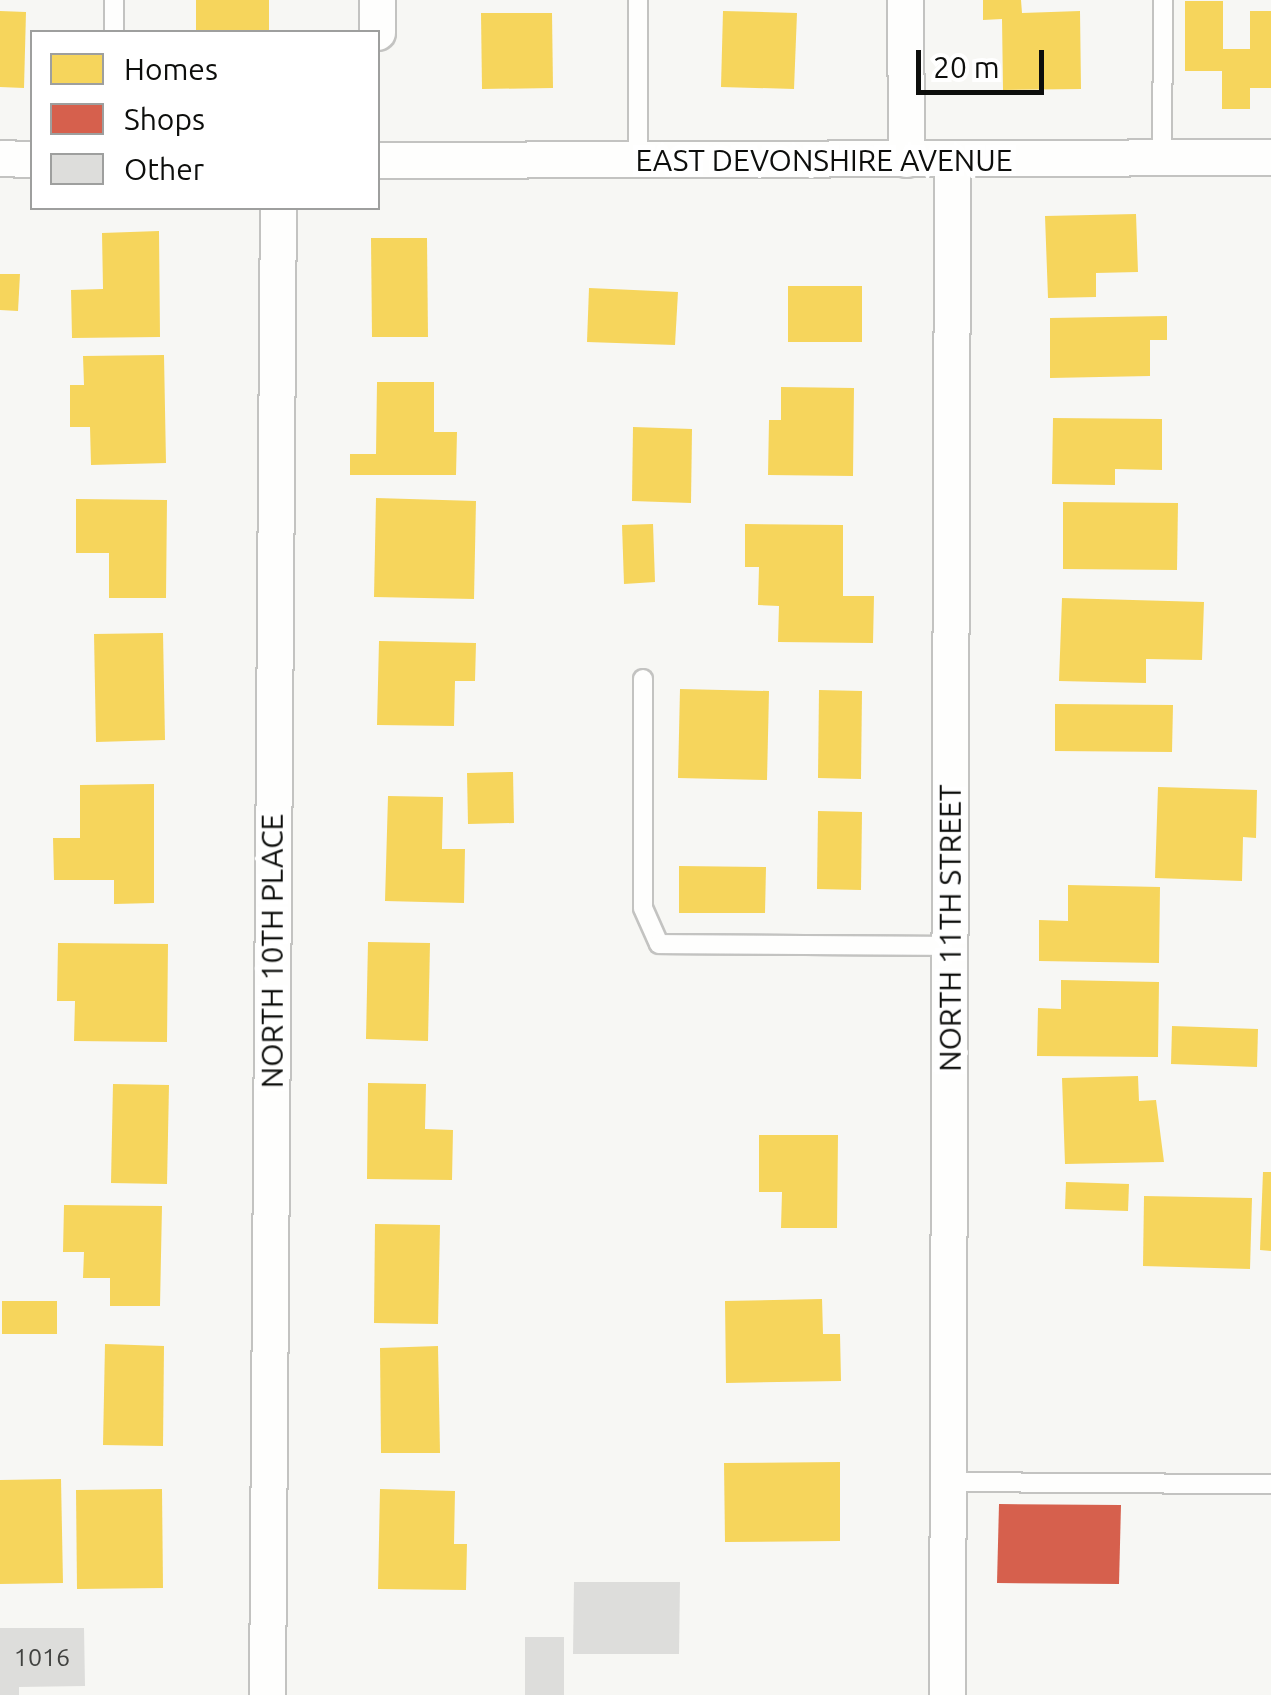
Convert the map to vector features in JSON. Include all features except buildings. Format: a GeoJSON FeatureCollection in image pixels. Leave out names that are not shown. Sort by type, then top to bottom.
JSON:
{"type":"FeatureCollection","features":[{"type":"Feature","properties":{"kind":"street"},"geometry":{"type":"LineString","coordinates":[[376,0],[376,30]]}},
{"type":"Feature","properties":{"kind":"street"},"geometry":{"type":"LineString","coordinates":[[905,0],[906,159]]}},
{"type":"Feature","properties":{"kind":"street","name":"EAST DEVONSHIRE AVENUE"},"geometry":{"type":"LineString","coordinates":[[380,160],[952,162],[1271,157]]}},
{"type":"Feature","properties":{"kind":"street"},"geometry":{"type":"LineString","coordinates":[[0,158],[30,158]]}},
{"type":"Feature","properties":{"kind":"street","name":"NORTH 11TH STREET"},"geometry":{"type":"LineString","coordinates":[[948,1695],[952,162]]}},
{"type":"Feature","properties":{"kind":"street","name":"NORTH 10TH PLACE"},"geometry":{"type":"LineString","coordinates":[[268,1695],[278,210]]}},
{"type":"Feature","properties":{"kind":"lane"},"geometry":{"type":"LineString","coordinates":[[114,0],[114,30]]}},
{"type":"Feature","properties":{"kind":"lane"},"geometry":{"type":"LineString","coordinates":[[638,0],[638,160]]}},
{"type":"Feature","properties":{"kind":"lane"},"geometry":{"type":"LineString","coordinates":[[1162,157],[1163,0]]}},
{"type":"Feature","properties":{"kind":"lane"},"geometry":{"type":"LineString","coordinates":[[643,679],[643,908],[659,944],[950,946]]}},
{"type":"Feature","properties":{"kind":"lane"},"geometry":{"type":"LineString","coordinates":[[948,1482],[1271,1484]]}}]}
